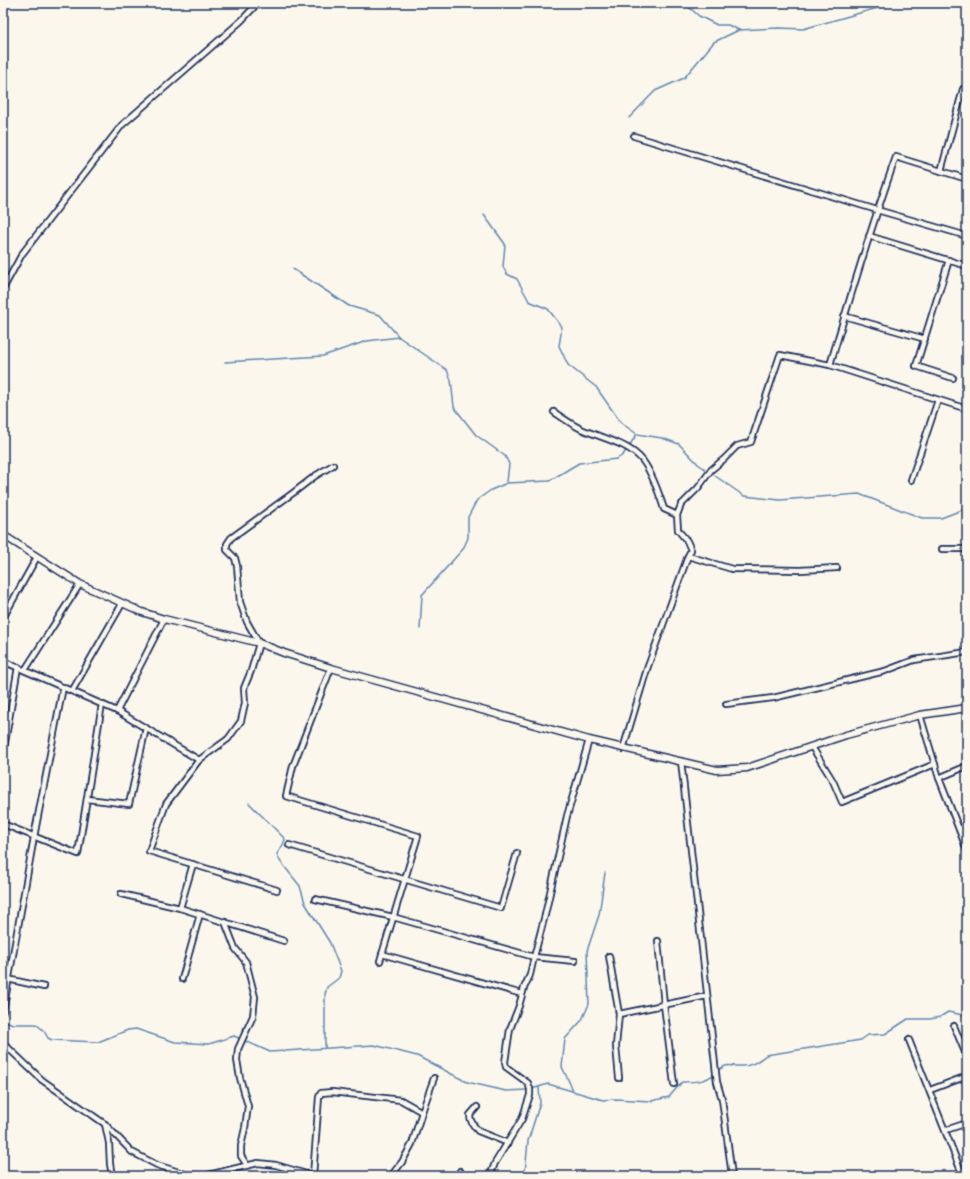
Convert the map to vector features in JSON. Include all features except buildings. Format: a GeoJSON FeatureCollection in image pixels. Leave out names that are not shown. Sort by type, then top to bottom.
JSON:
{"type":"FeatureCollection","features":[{"type":"Feature","properties":{"kind":"street"},"geometry":{"type":"LineString","coordinates":[[3,289],[22,254],[122,125],[241,21],[258,3]]}},
{"type":"Feature","properties":{"kind":"street"},"geometry":{"type":"LineString","coordinates":[[941,171],[963,89]]}},
{"type":"Feature","properties":{"kind":"street"},"geometry":{"type":"LineString","coordinates":[[634,136],[967,236]]}},
{"type":"Feature","properties":{"kind":"street"},"geometry":{"type":"LineString","coordinates":[[830,365],[877,210],[896,157],[967,179]]}},
{"type":"Feature","properties":{"kind":"street"},"geometry":{"type":"LineString","coordinates":[[869,236],[967,266]]}},
{"type":"Feature","properties":{"kind":"street"},"geometry":{"type":"LineString","coordinates":[[949,260],[916,366],[953,378]]}},
{"type":"Feature","properties":{"kind":"street"},"geometry":{"type":"LineString","coordinates":[[844,316],[924,339]]}},
{"type":"Feature","properties":{"kind":"street"},"geometry":{"type":"LineString","coordinates":[[623,749],[647,669],[688,556],[692,550],[678,530],[677,514],[682,505],[698,488],[711,470],[737,446],[751,442],[780,355],[830,365],[967,409]]}},
{"type":"Feature","properties":{"kind":"street"},"geometry":{"type":"LineString","coordinates":[[912,480],[938,400]]}},
{"type":"Feature","properties":{"kind":"street"},"geometry":{"type":"LineString","coordinates":[[554,412],[584,431],[610,440],[633,452],[648,470],[664,509],[677,514]]}},
{"type":"Feature","properties":{"kind":"street"},"geometry":{"type":"LineString","coordinates":[[276,890],[149,851],[166,804],[199,760],[228,739],[241,721],[245,703],[244,688],[260,643],[247,622],[240,602],[237,566],[235,558],[227,550],[227,544],[231,538],[315,476],[333,465]]}},
{"type":"Feature","properties":{"kind":"street"},"geometry":{"type":"LineString","coordinates":[[3,535],[80,584],[142,612],[260,643],[284,653],[331,668],[589,740],[717,770],[747,768],[846,735],[920,715],[967,708]]}},
{"type":"Feature","properties":{"kind":"street"},"geometry":{"type":"LineString","coordinates":[[942,549],[967,549]]}},
{"type":"Feature","properties":{"kind":"street"},"geometry":{"type":"LineString","coordinates":[[3,618],[37,556]]}},
{"type":"Feature","properties":{"kind":"street"},"geometry":{"type":"LineString","coordinates":[[688,556],[732,569],[800,570],[837,568]]}},
{"type":"Feature","properties":{"kind":"street"},"geometry":{"type":"LineString","coordinates":[[25,670],[80,584]]}},
{"type":"Feature","properties":{"kind":"street"},"geometry":{"type":"LineString","coordinates":[[72,691],[122,604]]}},
{"type":"Feature","properties":{"kind":"street"},"geometry":{"type":"LineString","coordinates":[[117,711],[164,619]]}},
{"type":"Feature","properties":{"kind":"street"},"geometry":{"type":"LineString","coordinates":[[726,704],[773,698],[885,671],[914,660],[967,652]]}},
{"type":"Feature","properties":{"kind":"street"},"geometry":{"type":"LineString","coordinates":[[3,661],[63,686],[117,711],[199,760]]}},
{"type":"Feature","properties":{"kind":"street"},"geometry":{"type":"LineString","coordinates":[[3,754],[18,667]]}},
{"type":"Feature","properties":{"kind":"street"},"geometry":{"type":"LineString","coordinates":[[331,668],[293,766],[286,796],[418,836],[380,961]]}},
{"type":"Feature","properties":{"kind":"street"},"geometry":{"type":"LineString","coordinates":[[4,1011],[8,980],[63,686]]}},
{"type":"Feature","properties":{"kind":"street"},"geometry":{"type":"LineString","coordinates":[[3,824],[78,854],[102,704]]}},
{"type":"Feature","properties":{"kind":"street"},"geometry":{"type":"LineString","coordinates":[[920,715],[939,778],[967,850]]}},
{"type":"Feature","properties":{"kind":"street"},"geometry":{"type":"LineString","coordinates":[[87,798],[129,804],[146,728]]}},
{"type":"Feature","properties":{"kind":"street"},"geometry":{"type":"LineString","coordinates":[[490,1176],[496,1162],[522,1119],[530,1095],[528,1083],[506,1067],[504,1062],[510,1029],[520,1006],[522,994],[530,975],[567,816],[589,740]]}},
{"type":"Feature","properties":{"kind":"street"},"geometry":{"type":"LineString","coordinates":[[812,747],[833,781],[842,802],[935,764]]}},
{"type":"Feature","properties":{"kind":"street"},"geometry":{"type":"LineString","coordinates":[[681,761],[716,1082],[722,1099],[732,1176]]}},
{"type":"Feature","properties":{"kind":"street"},"geometry":{"type":"LineString","coordinates":[[939,778],[967,766]]}},
{"type":"Feature","properties":{"kind":"street"},"geometry":{"type":"LineString","coordinates":[[959,829],[967,826]]}},
{"type":"Feature","properties":{"kind":"street"},"geometry":{"type":"LineString","coordinates":[[289,845],[501,908],[517,853]]}},
{"type":"Feature","properties":{"kind":"street"},"geometry":{"type":"LineString","coordinates":[[180,908],[194,864]]}},
{"type":"Feature","properties":{"kind":"street"},"geometry":{"type":"LineString","coordinates":[[121,894],[180,908],[284,941]]}},
{"type":"Feature","properties":{"kind":"street"},"geometry":{"type":"LineString","coordinates":[[315,899],[394,917],[534,957],[575,961]]}},
{"type":"Feature","properties":{"kind":"street"},"geometry":{"type":"LineString","coordinates":[[182,979],[200,914]]}},
{"type":"Feature","properties":{"kind":"street"},"geometry":{"type":"LineString","coordinates":[[225,922],[235,948],[246,962],[255,997],[253,1016],[238,1049],[240,1078],[248,1106],[245,1128],[240,1146],[241,1156],[246,1165]]}},
{"type":"Feature","properties":{"kind":"street"},"geometry":{"type":"LineString","coordinates":[[658,941],[674,1084]]}},
{"type":"Feature","properties":{"kind":"street"},"geometry":{"type":"LineString","coordinates":[[382,954],[522,994]]}},
{"type":"Feature","properties":{"kind":"street"},"geometry":{"type":"LineString","coordinates":[[609,956],[619,1014],[616,1046],[619,1078]]}},
{"type":"Feature","properties":{"kind":"street"},"geometry":{"type":"LineString","coordinates":[[3,978],[44,987]]}},
{"type":"Feature","properties":{"kind":"street"},"geometry":{"type":"LineString","coordinates":[[619,1014],[707,996]]}},
{"type":"Feature","properties":{"kind":"street"},"geometry":{"type":"LineString","coordinates":[[954,1026],[967,1057]]}},
{"type":"Feature","properties":{"kind":"street"},"geometry":{"type":"LineString","coordinates":[[909,1040],[963,1174],[967,1170]]}},
{"type":"Feature","properties":{"kind":"street"},"geometry":{"type":"LineString","coordinates":[[3,1043],[42,1080],[105,1124],[132,1152],[157,1165],[186,1174],[204,1176],[258,1163],[276,1165],[313,1176],[319,1097],[321,1093],[332,1092],[401,1100],[422,1112]]}},
{"type":"Feature","properties":{"kind":"street"},"geometry":{"type":"LineString","coordinates":[[930,1090],[967,1076]]}},
{"type":"Feature","properties":{"kind":"street"},"geometry":{"type":"LineString","coordinates":[[392,1176],[412,1144],[434,1078]]}},
{"type":"Feature","properties":{"kind":"street"},"geometry":{"type":"LineString","coordinates":[[477,1107],[470,1115],[470,1120],[478,1131],[508,1142]]}},
{"type":"Feature","properties":{"kind":"street"},"geometry":{"type":"LineString","coordinates":[[946,1130],[967,1123]]}},
{"type":"Feature","properties":{"kind":"street"},"geometry":{"type":"LineString","coordinates":[[105,1124],[109,1143],[112,1176]]}},
{"type":"Feature","properties":{"kind":"waterway"},"geometry":{"type":"LineString","coordinates":[[684,3],[699,16],[717,25],[728,25],[739,30],[779,28],[803,29],[895,3]]}},
{"type":"Feature","properties":{"kind":"waterway"},"geometry":{"type":"LineString","coordinates":[[629,118],[655,91],[684,78],[714,42],[739,30]]}},
{"type":"Feature","properties":{"kind":"waterway"},"geometry":{"type":"LineString","coordinates":[[484,215],[505,244],[503,267],[507,274],[517,279],[529,301],[548,309],[562,327],[559,346],[568,365],[596,387],[621,423],[637,434],[662,438],[679,444],[698,464],[708,471]]}},
{"type":"Feature","properties":{"kind":"waterway"},"geometry":{"type":"LineString","coordinates":[[293,269],[349,306],[380,315],[399,337],[447,370],[451,380],[454,407],[476,435],[505,456],[509,464],[507,482]]}},
{"type":"Feature","properties":{"kind":"waterway"},"geometry":{"type":"LineString","coordinates":[[225,362],[323,356],[367,341],[399,337]]}},
{"type":"Feature","properties":{"kind":"waterway"},"geometry":{"type":"LineString","coordinates":[[420,629],[422,595],[463,549],[468,538],[468,517],[477,500],[491,490],[507,483],[549,481],[579,463],[617,459],[623,455],[637,434]]}},
{"type":"Feature","properties":{"kind":"waterway"},"geometry":{"type":"LineString","coordinates":[[711,473],[744,496],[780,500],[859,494],[922,518],[941,518],[967,508]]}},
{"type":"Feature","properties":{"kind":"waterway"},"geometry":{"type":"LineString","coordinates":[[249,803],[285,839],[277,854],[280,861],[300,886],[305,903],[330,943],[341,971],[339,978],[327,987],[325,994],[325,1048]]}},
{"type":"Feature","properties":{"kind":"waterway"},"geometry":{"type":"LineString","coordinates":[[573,1090],[562,1067],[565,1039],[582,1020],[589,1004],[587,951],[599,915],[605,873]]}},
{"type":"Feature","properties":{"kind":"waterway"},"geometry":{"type":"LineString","coordinates":[[718,1070],[727,1065],[746,1066],[758,1061],[766,1055],[861,1040],[868,1035],[885,1034],[908,1019],[930,1019],[940,1017],[948,1012],[963,1015],[967,1014]]}},
{"type":"Feature","properties":{"kind":"waterway"},"geometry":{"type":"LineString","coordinates":[[3,1020],[13,1024],[36,1024],[44,1031],[48,1038],[52,1040],[98,1042],[128,1030],[136,1029],[175,1042],[209,1044],[234,1036],[270,1052],[374,1045],[417,1056],[467,1082],[506,1091],[528,1090]]}},
{"type":"Feature","properties":{"kind":"waterway"},"geometry":{"type":"LineString","coordinates":[[532,1089],[548,1084],[603,1100],[615,1099],[651,1101],[669,1097],[682,1082],[704,1080],[715,1073]]}},
{"type":"Feature","properties":{"kind":"waterway"},"geometry":{"type":"LineString","coordinates":[[523,1176],[525,1173],[528,1141],[540,1103],[539,1087]]}}]}
